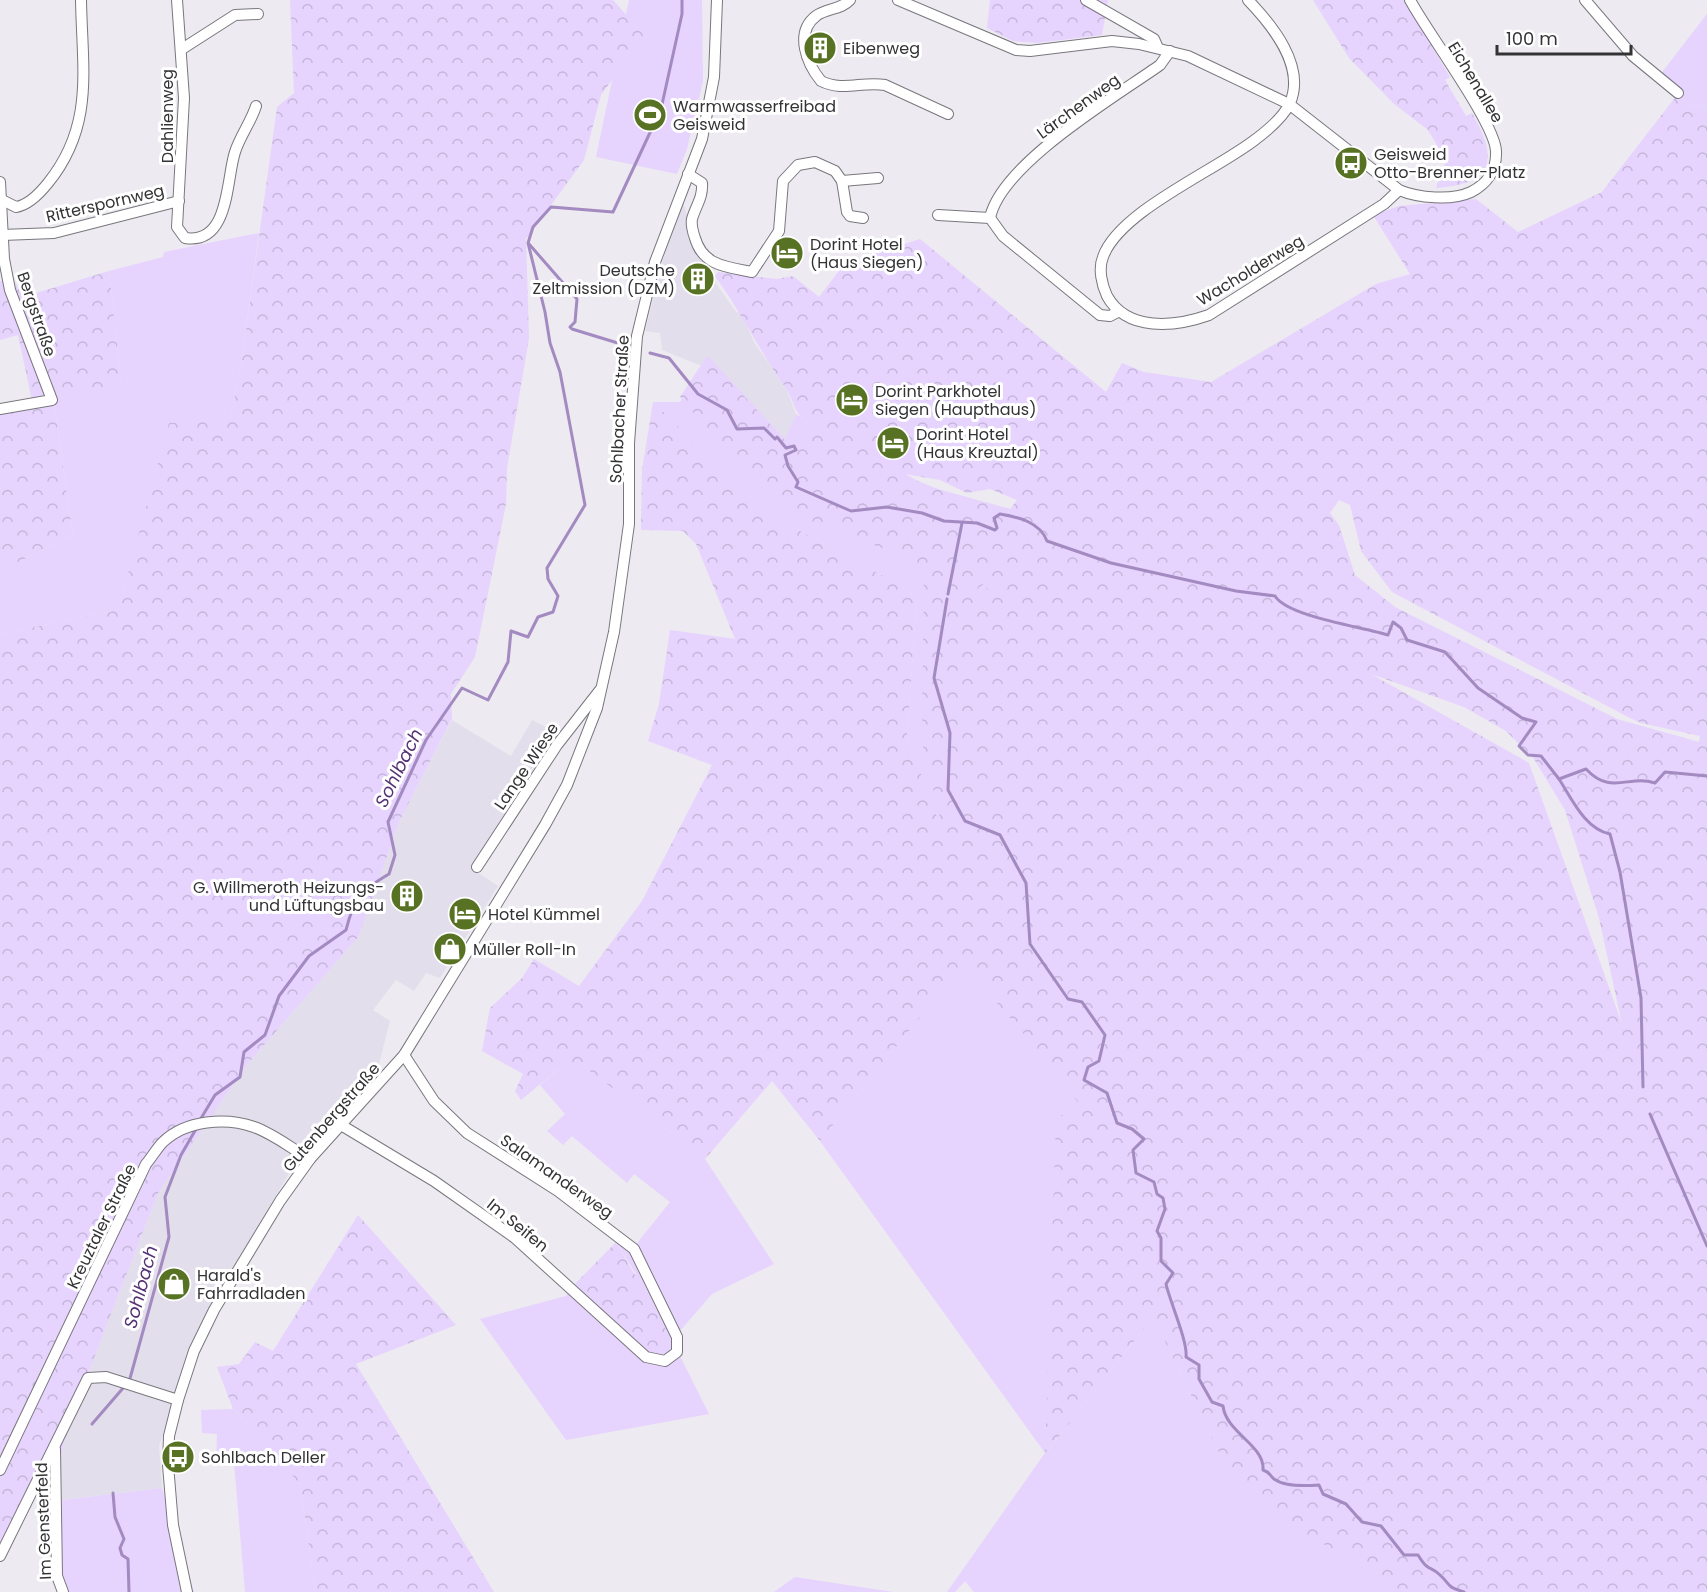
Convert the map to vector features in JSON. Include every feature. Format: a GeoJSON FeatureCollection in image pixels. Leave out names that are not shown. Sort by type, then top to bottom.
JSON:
{"type":"FeatureCollection","features":[{"type":"Feature","properties":{"kind":"street"},"geometry":{"type":"LineString","coordinates":[[2,200],[16,207],[30,201],[43,190],[68,156],[80,124],[85,90],[81,0]]}},
{"type":"Feature","properties":{"kind":"street","name":"Dahlienweg"},"geometry":{"type":"LineString","coordinates":[[177,0],[182,49],[184,129],[177,227],[185,238],[201,238],[222,215],[235,153],[256,106]]}},
{"type":"Feature","properties":{"kind":"street","name":"Sohlbacher Straße"},"geometry":{"type":"LineString","coordinates":[[603,685],[629,524],[629,443],[637,336],[655,262],[702,139],[714,77],[717,0]]}},
{"type":"Feature","properties":{"kind":"street"},"geometry":{"type":"LineString","coordinates":[[850,0],[846,5],[816,16],[806,33],[808,59],[821,81],[842,88],[873,83],[885,85],[948,114]]}},
{"type":"Feature","properties":{"kind":"street"},"geometry":{"type":"LineString","coordinates":[[898,0],[1016,50],[1030,51],[1112,41],[1158,48],[1188,56],[1289,104],[1399,190]]}},
{"type":"Feature","properties":{"kind":"street"},"geometry":{"type":"LineString","coordinates":[[1086,0],[1154,39],[1158,48]]}},
{"type":"Feature","properties":{"kind":"street"},"geometry":{"type":"LineString","coordinates":[[938,215],[990,218],[1003,236],[1100,315],[1110,316],[1118,312],[1101,284],[1102,257],[1123,227],[1158,202],[1234,156],[1272,126],[1289,104],[1294,86],[1291,64],[1271,24],[1248,0]]}},
{"type":"Feature","properties":{"kind":"street","name":"Eichenallee"},"geometry":{"type":"LineString","coordinates":[[1399,190],[1420,196],[1466,194],[1485,182],[1495,165],[1495,143],[1483,118],[1410,0]]}},
{"type":"Feature","properties":{"kind":"street"},"geometry":{"type":"LineString","coordinates":[[1585,0],[1633,56],[1678,93]]}},
{"type":"Feature","properties":{"kind":"street"},"geometry":{"type":"LineString","coordinates":[[182,49],[235,15],[258,14]]}},
{"type":"Feature","properties":{"kind":"street","name":"Lärchenweg"},"geometry":{"type":"LineString","coordinates":[[990,218],[996,198],[1049,143],[1160,65],[1170,51]]}},
{"type":"Feature","properties":{"kind":"street"},"geometry":{"type":"LineString","coordinates":[[688,174],[702,183],[703,196],[692,221],[701,253],[717,265],[752,272],[779,231],[782,218],[781,190],[791,171],[798,165],[815,162],[831,168],[843,181],[847,212],[850,216],[863,218]]}},
{"type":"Feature","properties":{"kind":"street"},"geometry":{"type":"LineString","coordinates":[[843,181],[878,178]]}},
{"type":"Feature","properties":{"kind":"street","name":"Bergstraße"},"geometry":{"type":"LineString","coordinates":[[0,182],[2,235],[10,290],[52,400],[0,409]]}},
{"type":"Feature","properties":{"kind":"street","name":"Wacholderweg"},"geometry":{"type":"LineString","coordinates":[[1118,312],[1137,321],[1154,323],[1183,322],[1209,315],[1384,204],[1399,190]]}},
{"type":"Feature","properties":{"kind":"street","name":"Ritterspornweg"},"geometry":{"type":"LineString","coordinates":[[2,235],[54,232],[179,201]]}},
{"type":"Feature","properties":{"kind":"street","name":"Lange Wiese"},"geometry":{"type":"LineString","coordinates":[[477,867],[557,745],[603,685]]}},
{"type":"Feature","properties":{"kind":"street","name":"Gutenbergstraße"},"geometry":{"type":"LineString","coordinates":[[187,1592],[173,1525],[168,1465],[169,1436],[194,1352],[214,1310],[280,1201],[310,1159],[404,1055],[501,900],[567,785],[586,739],[603,685]]}},
{"type":"Feature","properties":{"kind":"street","name":"Salamanderweg"},"geometry":{"type":"LineString","coordinates":[[404,1055],[434,1101],[467,1133],[558,1191],[634,1249],[677,1337],[677,1352],[664,1361]]}},
{"type":"Feature","properties":{"kind":"street","name":"Kreuztaler Straße"},"geometry":{"type":"LineString","coordinates":[[0,1470],[146,1164],[163,1142],[185,1128],[208,1122],[232,1121],[256,1128],[310,1159]]}},
{"type":"Feature","properties":{"kind":"street","name":"Im Seifen"},"geometry":{"type":"LineString","coordinates":[[341,1125],[434,1181],[515,1238],[646,1357],[664,1361]]}},
{"type":"Feature","properties":{"kind":"street"},"geometry":{"type":"LineString","coordinates":[[0,1556],[55,1448],[76,1396],[87,1378],[105,1377],[178,1400]]}},
{"type":"Feature","properties":{"kind":"street","name":"Im Gensterfeld"},"geometry":{"type":"LineString","coordinates":[[55,1448],[57,1576],[63,1592]]}},
{"type":"Feature","properties":{"kind":"shaded area"},"geometry":{"type":"Polygon","coordinates":[[[680,194],[706,270],[737,313],[740,311],[754,342],[786,388],[796,414],[785,439],[708,357],[702,366],[662,350],[660,333],[645,331],[680,194]]]}},
{"type":"Feature","properties":{"kind":"shaded area"},"geometry":{"type":"Polygon","coordinates":[[[452,720],[511,756],[532,720],[560,734],[522,781],[477,872],[498,886],[440,978],[426,973],[414,991],[396,980],[373,1010],[390,1021],[378,1068],[315,1130],[208,1309],[159,1446],[162,1488],[61,1500],[59,1464],[70,1420],[158,1193],[246,1066],[359,936],[399,822],[452,720]]]}},
{"type":"Feature","properties":{"kind":"green space"},"geometry":{"type":"Polygon","coordinates":[[[290,0],[613,0],[645,36],[601,95],[584,160],[526,239],[529,338],[507,468],[506,504],[475,657],[451,694],[452,719],[399,822],[359,936],[246,1066],[158,1193],[70,1420],[59,1464],[61,1500],[49,1481],[38,1486],[0,1560],[0,634],[118,610],[169,423],[230,420],[241,366],[277,107],[294,93],[290,0]]]}},
{"type":"Feature","properties":{"kind":"green space","name":"Warmwasserfreibad Geisweid"},"geometry":{"type":"Polygon","coordinates":[[[629,0],[702,0],[703,81],[687,149],[677,174],[596,157],[629,0]]]}},
{"type":"Feature","properties":{"kind":"green space"},"geometry":{"type":"Polygon","coordinates":[[[990,0],[1108,0],[1102,35],[1036,43],[1013,41],[987,28],[990,0]]]}},
{"type":"Feature","properties":{"kind":"green space"},"geometry":{"type":"Polygon","coordinates":[[[1313,0],[1405,0],[1450,77],[1445,80],[1466,116],[1472,113],[1481,130],[1488,156],[1486,167],[1480,175],[1455,186],[1436,188],[1446,160],[1428,130],[1393,103],[1349,58],[1313,0]]]}},
{"type":"Feature","properties":{"kind":"green space"},"geometry":{"type":"Polygon","coordinates":[[[1707,14],[1707,107],[1689,104],[1656,80],[1707,14]]]}},
{"type":"Feature","properties":{"kind":"green space"},"geometry":{"type":"Polygon","coordinates":[[[1677,95],[1689,104],[1707,107],[1707,1592],[1395,1592],[1344,1554],[1285,1526],[1250,1498],[1243,1484],[1227,1469],[1153,1317],[1045,1454],[1056,1119],[1079,1104],[1057,1072],[963,964],[820,1141],[772,1081],[705,1159],[578,1062],[567,1062],[521,1100],[515,1091],[523,1074],[482,1051],[490,1008],[522,978],[534,959],[579,986],[642,901],[712,765],[648,741],[659,704],[670,630],[735,639],[696,544],[683,531],[641,530],[642,470],[653,402],[767,513],[896,583],[917,597],[907,736],[945,839],[922,741],[924,570],[900,555],[791,513],[740,467],[680,397],[707,356],[792,448],[810,425],[797,411],[715,276],[718,272],[777,279],[793,276],[819,297],[845,263],[920,239],[1106,392],[1122,363],[1144,372],[1211,382],[1376,284],[1410,274],[1373,215],[1399,206],[1476,199],[1518,232],[1602,192],[1677,95]],[[905,474],[927,486],[1010,509],[1017,500],[990,489],[967,493],[940,480],[905,474]],[[1339,500],[1330,513],[1339,525],[1355,575],[1395,607],[1617,719],[1699,742],[1700,736],[1641,723],[1628,717],[1392,592],[1361,551],[1350,505],[1339,500]],[[990,580],[978,588],[971,611],[974,623],[990,580]],[[1371,674],[1529,763],[1622,1024],[1599,918],[1565,810],[1534,759],[1506,731],[1464,707],[1371,674]]]}},
{"type":"Feature","properties":{"kind":"green space"},"geometry":{"type":"Polygon","coordinates":[[[259,233],[241,366],[230,420],[169,424],[118,610],[0,634],[0,571],[73,535],[54,403],[121,381],[109,271],[163,257],[164,252],[259,233]]]}},
{"type":"Feature","properties":{"kind":"green space"},"geometry":{"type":"Polygon","coordinates":[[[109,271],[121,381],[54,404],[73,535],[0,571],[0,409],[33,405],[18,335],[0,340],[0,281],[14,280],[23,297],[109,271]]]}},
{"type":"Feature","properties":{"kind":"green space"},"geometry":{"type":"Polygon","coordinates":[[[708,356],[785,439],[796,414],[894,471],[940,490],[1009,512],[950,855],[907,736],[917,597],[896,583],[767,513],[653,402],[680,402],[708,356]]]}},
{"type":"Feature","properties":{"kind":"green space"},"geometry":{"type":"Polygon","coordinates":[[[963,964],[1083,1101],[1046,1453],[1153,1317],[1227,1469],[1402,1592],[974,1592],[965,1581],[955,1592],[947,1592],[1045,1453],[820,1141],[963,964]]]}},
{"type":"Feature","properties":{"kind":"green space"},"geometry":{"type":"Polygon","coordinates":[[[567,1062],[578,1062],[705,1159],[774,1264],[712,1294],[672,1340],[709,1414],[566,1440],[480,1319],[566,1296],[573,1286],[636,1274],[616,1242],[634,1247],[670,1202],[634,1174],[627,1183],[572,1136],[563,1145],[547,1131],[565,1114],[540,1085],[567,1062]]]}},
{"type":"Feature","properties":{"kind":"green space"},"geometry":{"type":"Polygon","coordinates":[[[358,1215],[456,1325],[356,1364],[494,1592],[315,1592],[301,1487],[276,1453],[233,1409],[217,1367],[239,1364],[255,1342],[273,1351],[358,1215]]]}},
{"type":"Feature","properties":{"kind":"green space"},"geometry":{"type":"Polygon","coordinates":[[[616,1242],[672,1340],[671,1349],[665,1355],[649,1355],[573,1286],[616,1242]]]}},
{"type":"Feature","properties":{"kind":"green space"},"geometry":{"type":"Polygon","coordinates":[[[233,1409],[276,1453],[301,1487],[315,1592],[245,1592],[234,1463],[216,1461],[217,1434],[202,1433],[201,1410],[233,1409]]]}},
{"type":"Feature","properties":{"kind":"green space"},"geometry":{"type":"Polygon","coordinates":[[[48,1481],[62,1500],[162,1488],[194,1592],[66,1592],[61,1576],[48,1481]]]}},
{"type":"Feature","properties":{"kind":"green space"},"geometry":{"type":"Polygon","coordinates":[[[795,1577],[893,1592],[774,1592],[795,1577]]]}},
{"type":"Feature","properties":{"kind":"waterway","name":"Sohlbach"},"geometry":{"type":"LineString","coordinates":[[200,1120],[215,1095],[240,1077],[244,1052],[265,1035],[279,996],[309,956],[346,930],[352,910],[360,896],[371,885],[389,874],[395,855],[388,822],[426,740],[462,688],[488,700],[508,662],[511,631],[528,637],[538,617],[553,612],[558,596],[548,579],[547,568],[585,505],[560,372],[550,343],[528,243],[533,227],[551,207],[613,212],[661,109],[682,14],[682,0]]}},
{"type":"Feature","properties":{"kind":"waterway"},"geometry":{"type":"LineString","coordinates":[[529,244],[577,299],[575,322],[570,327],[621,344]]}},
{"type":"Feature","properties":{"kind":"waterway"},"geometry":{"type":"LineString","coordinates":[[650,353],[669,358],[698,394],[727,410],[737,429],[764,428],[775,439],[777,437],[786,448],[794,446],[796,450],[785,455],[788,466],[798,482],[796,487],[851,511],[887,507],[922,513],[944,521],[977,523],[995,530],[997,528],[994,518],[1000,514],[1007,515],[1034,525],[1047,541],[1111,563],[1236,591],[1275,596],[1295,610],[1388,635],[1393,622],[1401,628],[1407,640],[1445,652],[1478,688],[1522,718],[1536,722],[1519,746],[1528,755],[1541,756],[1559,779],[1586,769],[1595,777],[1612,783],[1637,781],[1655,783],[1665,772],[1707,776]]}},
{"type":"Feature","properties":{"kind":"waterway"},"geometry":{"type":"LineString","coordinates":[[948,594],[962,523]]}},
{"type":"Feature","properties":{"kind":"waterway"},"geometry":{"type":"LineString","coordinates":[[947,599],[934,678],[950,733],[948,790],[965,821],[1000,835],[1026,883],[1030,944],[1068,999],[1082,1002],[1105,1035],[1099,1061],[1088,1067],[1084,1080],[1107,1093],[1117,1123],[1132,1129],[1144,1139],[1133,1150],[1136,1173],[1154,1182],[1157,1194],[1163,1198],[1165,1209],[1157,1231],[1161,1238],[1161,1261],[1173,1273],[1166,1284],[1184,1342],[1186,1357],[1199,1365],[1199,1379],[1212,1402],[1223,1406],[1231,1424],[1258,1453],[1263,1470],[1279,1482],[1290,1485],[1319,1485],[1323,1494],[1346,1504],[1362,1522],[1381,1526],[1404,1555],[1418,1555],[1427,1567],[1437,1572],[1451,1587],[1464,1592]]}},
{"type":"Feature","properties":{"kind":"waterway"},"geometry":{"type":"LineString","coordinates":[[1559,779],[1586,820],[1601,831],[1610,834],[1620,872],[1641,998],[1643,1087]]}},
{"type":"Feature","properties":{"kind":"waterway"},"geometry":{"type":"LineString","coordinates":[[1650,1114],[1707,1246]]}},
{"type":"Feature","properties":{"kind":"waterway","name":"Sohlbach"},"geometry":{"type":"LineString","coordinates":[[129,1382],[169,1237],[165,1197],[181,1155],[196,1129]]}},
{"type":"Feature","properties":{"kind":"waterway","name":"Sohlbach"},"geometry":{"type":"LineString","coordinates":[[92,1424],[124,1387]]}},
{"type":"Feature","properties":{"kind":"waterway","name":"Sohlbach"},"geometry":{"type":"LineString","coordinates":[[113,1493],[115,1517],[124,1539],[120,1548],[122,1555],[128,1559],[129,1592]]}},
{"type":"Feature","properties":{"kind":"place","name":"Eibenweg"},"geometry":{"type":"Point","coordinates":[820,48]}},
{"type":"Feature","properties":{"kind":"place","name":"Warmwasserfreibad Geisweid"},"geometry":{"type":"Point","coordinates":[650,115]}},
{"type":"Feature","properties":{"kind":"place","name":"Geisweid Otto-Brenner-Platz"},"geometry":{"type":"Point","coordinates":[1351,163]}},
{"type":"Feature","properties":{"kind":"place","name":"Dorint Hotel (Haus Siegen)"},"geometry":{"type":"Point","coordinates":[787,253]}},
{"type":"Feature","properties":{"kind":"place","name":"Deutsche Zeltmission (DZM)"},"geometry":{"type":"Point","coordinates":[698,279]}},
{"type":"Feature","properties":{"kind":"place","name":"Dorint Parkhotel Siegen (Haupthaus)"},"geometry":{"type":"Point","coordinates":[852,400]}},
{"type":"Feature","properties":{"kind":"place","name":"Dorint Hotel (Haus Kreuztal)"},"geometry":{"type":"Point","coordinates":[893,443]}},
{"type":"Feature","properties":{"kind":"place","name":"G. Willmeroth Heizungs- und Lüftungsbau"},"geometry":{"type":"Point","coordinates":[407,896]}},
{"type":"Feature","properties":{"kind":"place","name":"Hotel Kümmel"},"geometry":{"type":"Point","coordinates":[465,914]}},
{"type":"Feature","properties":{"kind":"place","name":"Müller Roll-In"},"geometry":{"type":"Point","coordinates":[450,949]}},
{"type":"Feature","properties":{"kind":"place","name":"Harald's Fahrradladen"},"geometry":{"type":"Point","coordinates":[174,1284]}},
{"type":"Feature","properties":{"kind":"place","name":"Sohlbach Deller"},"geometry":{"type":"Point","coordinates":[178,1457]}}]}
